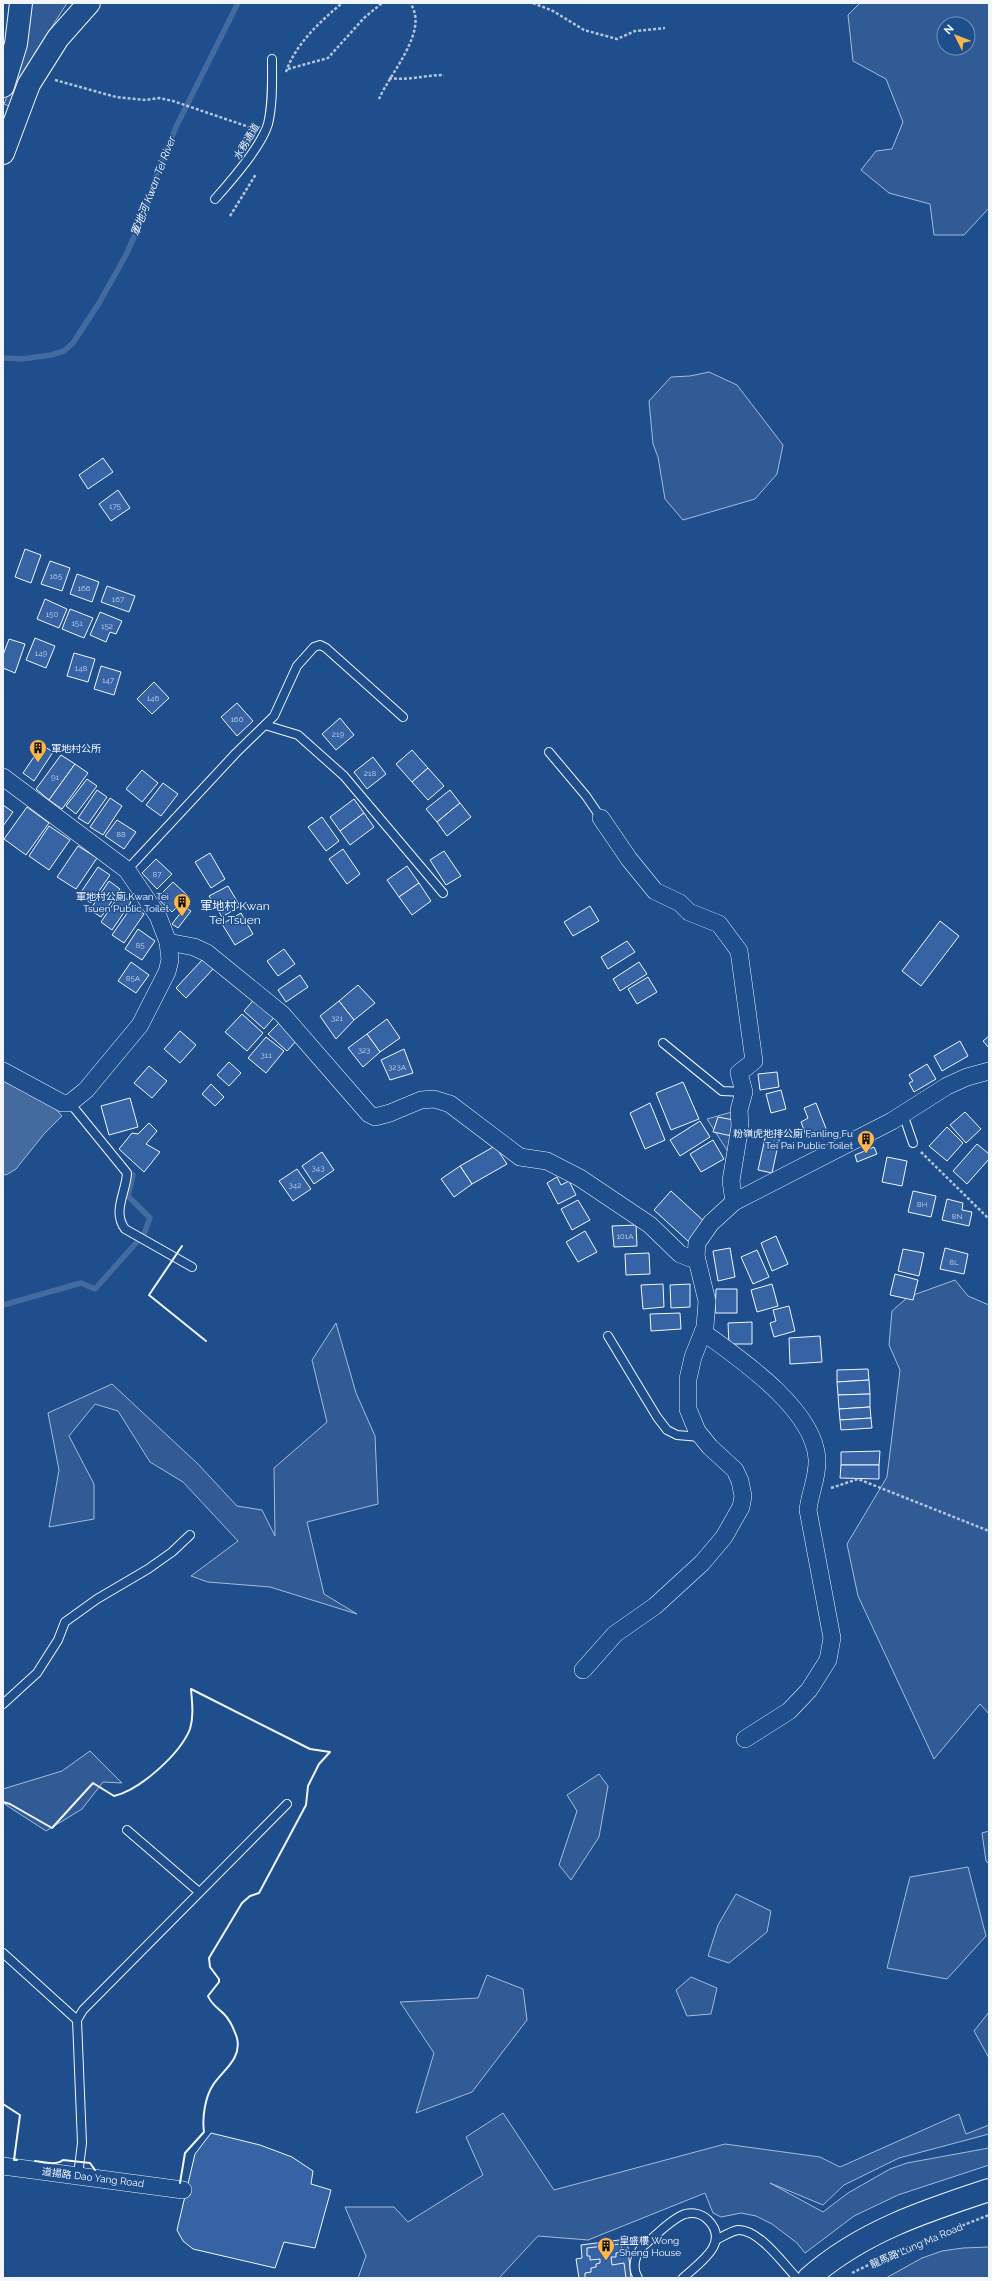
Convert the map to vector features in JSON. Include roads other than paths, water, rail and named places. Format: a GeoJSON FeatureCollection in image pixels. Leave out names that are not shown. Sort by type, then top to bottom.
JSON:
{"type":"FeatureCollection","features":[{"type":"Feature","properties":{"kind":"main road"},"geometry":{"type":"LineString","coordinates":[[3,86],[16,44],[21,3]]}},
{"type":"Feature","properties":{"kind":"main road"},"geometry":{"type":"LineString","coordinates":[[3,153],[13,122],[35,74],[58,38],[89,3]]}},
{"type":"Feature","properties":{"kind":"main road"},"geometry":{"type":"LineString","coordinates":[[809,2278],[866,2237],[913,2215],[989,2190]]}},
{"type":"Feature","properties":{"kind":"street"},"geometry":{"type":"LineString","coordinates":[[3,777],[127,870],[158,916],[168,942],[170,960],[167,972],[140,1025],[86,1090],[70,1103],[62,1103],[3,1071]]}},
{"type":"Feature","properties":{"kind":"street"},"geometry":{"type":"LineString","coordinates":[[601,818],[629,859],[656,891],[680,903],[689,912],[719,924],[739,951],[754,1061],[739,1073],[744,1092],[739,1110],[740,1126],[732,1181],[734,1202]]}},
{"type":"Feature","properties":{"kind":"street"},"geometry":{"type":"LineString","coordinates":[[168,942],[194,947],[207,953],[282,1014],[369,1114],[375,1117],[390,1114],[421,1100],[434,1099],[450,1104],[520,1157],[547,1161],[580,1178],[650,1225],[680,1254],[690,1258],[696,1256]]}},
{"type":"Feature","properties":{"kind":"street"},"geometry":{"type":"LineString","coordinates":[[583,1670],[615,1634],[655,1606],[702,1563],[724,1537],[741,1507],[743,1496],[740,1481],[735,1470],[710,1448],[697,1431],[688,1409],[688,1379],[693,1358],[703,1332],[706,1301],[696,1256],[697,1242],[711,1224],[734,1202],[903,1114],[947,1086],[989,1071]]}},
{"type":"Feature","properties":{"kind":"street"},"geometry":{"type":"LineString","coordinates":[[703,1332],[755,1371],[787,1400],[813,1440],[817,1458],[816,1479],[810,1495],[808,1510],[832,1638],[828,1660],[809,1690],[789,1711],[745,1739]]}},
{"type":"Feature","properties":{"kind":"street","name":"道揚路 Dao Yang Road"},"geometry":{"type":"LineString","coordinates":[[3,2166],[183,2190]]}},
{"type":"Feature","properties":{"kind":"lane","name":"水務通道"},"geometry":{"type":"LineString","coordinates":[[215,199],[234,178],[268,124],[271,95],[272,59]]}},
{"type":"Feature","properties":{"kind":"lane"},"geometry":{"type":"LineString","coordinates":[[127,870],[236,753],[274,716],[297,666],[314,647],[320,645],[326,648],[403,717]]}},
{"type":"Feature","properties":{"kind":"lane"},"geometry":{"type":"LineString","coordinates":[[265,725],[298,735],[344,776],[443,892]]}},
{"type":"Feature","properties":{"kind":"lane"},"geometry":{"type":"LineString","coordinates":[[549,752],[586,796],[601,818]]}},
{"type":"Feature","properties":{"kind":"lane"},"geometry":{"type":"LineString","coordinates":[[663,1043],[722,1091],[744,1092]]}},
{"type":"Feature","properties":{"kind":"lane"},"geometry":{"type":"LineString","coordinates":[[70,1103],[127,1173],[127,1181],[118,1211],[120,1221],[125,1229],[192,1267]]}},
{"type":"Feature","properties":{"kind":"lane"},"geometry":{"type":"LineString","coordinates":[[903,1114],[912,1143]]}},
{"type":"Feature","properties":{"kind":"lane"},"geometry":{"type":"LineString","coordinates":[[608,1336],[657,1417],[667,1430],[677,1435],[702,1437]]}},
{"type":"Feature","properties":{"kind":"lane"},"geometry":{"type":"LineString","coordinates":[[3,1704],[37,1673],[58,1640],[66,1622],[103,1595],[148,1569],[172,1552],[190,1535]]}},
{"type":"Feature","properties":{"kind":"lane"},"geometry":{"type":"LineString","coordinates":[[78,2175],[82,2143],[77,2020],[83,2010],[287,1804]]}},
{"type":"Feature","properties":{"kind":"lane"},"geometry":{"type":"LineString","coordinates":[[127,1830],[199,1892]]}},
{"type":"Feature","properties":{"kind":"lane"},"geometry":{"type":"LineString","coordinates":[[3,1953],[77,2020]]}},
{"type":"Feature","properties":{"kind":"lane"},"geometry":{"type":"LineString","coordinates":[[638,2278],[634,2265],[637,2254],[679,2216],[693,2213],[706,2218],[715,2230],[716,2240],[712,2252],[683,2278]]}},
{"type":"Feature","properties":{"kind":"lane"},"geometry":{"type":"LineString","coordinates":[[716,2240],[738,2230],[748,2232],[761,2240],[797,2278]]}},
{"type":"Feature","properties":{"kind":"waterway","name":"軍地河 Kwan Tei River"},"geometry":{"type":"LineString","coordinates":[[3,358],[22,359],[51,355],[64,351],[73,343],[99,303],[126,255],[144,215],[158,170],[176,127],[238,3]]}},
{"type":"Feature","properties":{"kind":"waterway"},"geometry":{"type":"LineString","coordinates":[[3,1305],[81,1283],[95,1289],[144,1234],[150,1218],[128,1196],[133,1175]]}},
{"type":"Feature","properties":{"kind":"place","name":"軍地村公所"},"geometry":{"type":"Point","coordinates":[38,763]}},
{"type":"Feature","properties":{"kind":"place","name":"軍地村公廁 Kwan Tei Tsuen Public Toilet"},"geometry":{"type":"Point","coordinates":[182,917]}},
{"type":"Feature","properties":{"kind":"place","name":"粉嶺虎地排公廁 Fanling Fu Tei Pai Public Toilet"},"geometry":{"type":"Point","coordinates":[866,1154]}},
{"type":"Feature","properties":{"kind":"place","name":"皇盛樓 Wong Sheng House"},"geometry":{"type":"Point","coordinates":[606,2261]}},
{"type":"Feature","properties":{"kind":"district","name":"軍地村 Kwan Tei Tsuen"},"geometry":{"type":"Point","coordinates":[235,913]}}]}
